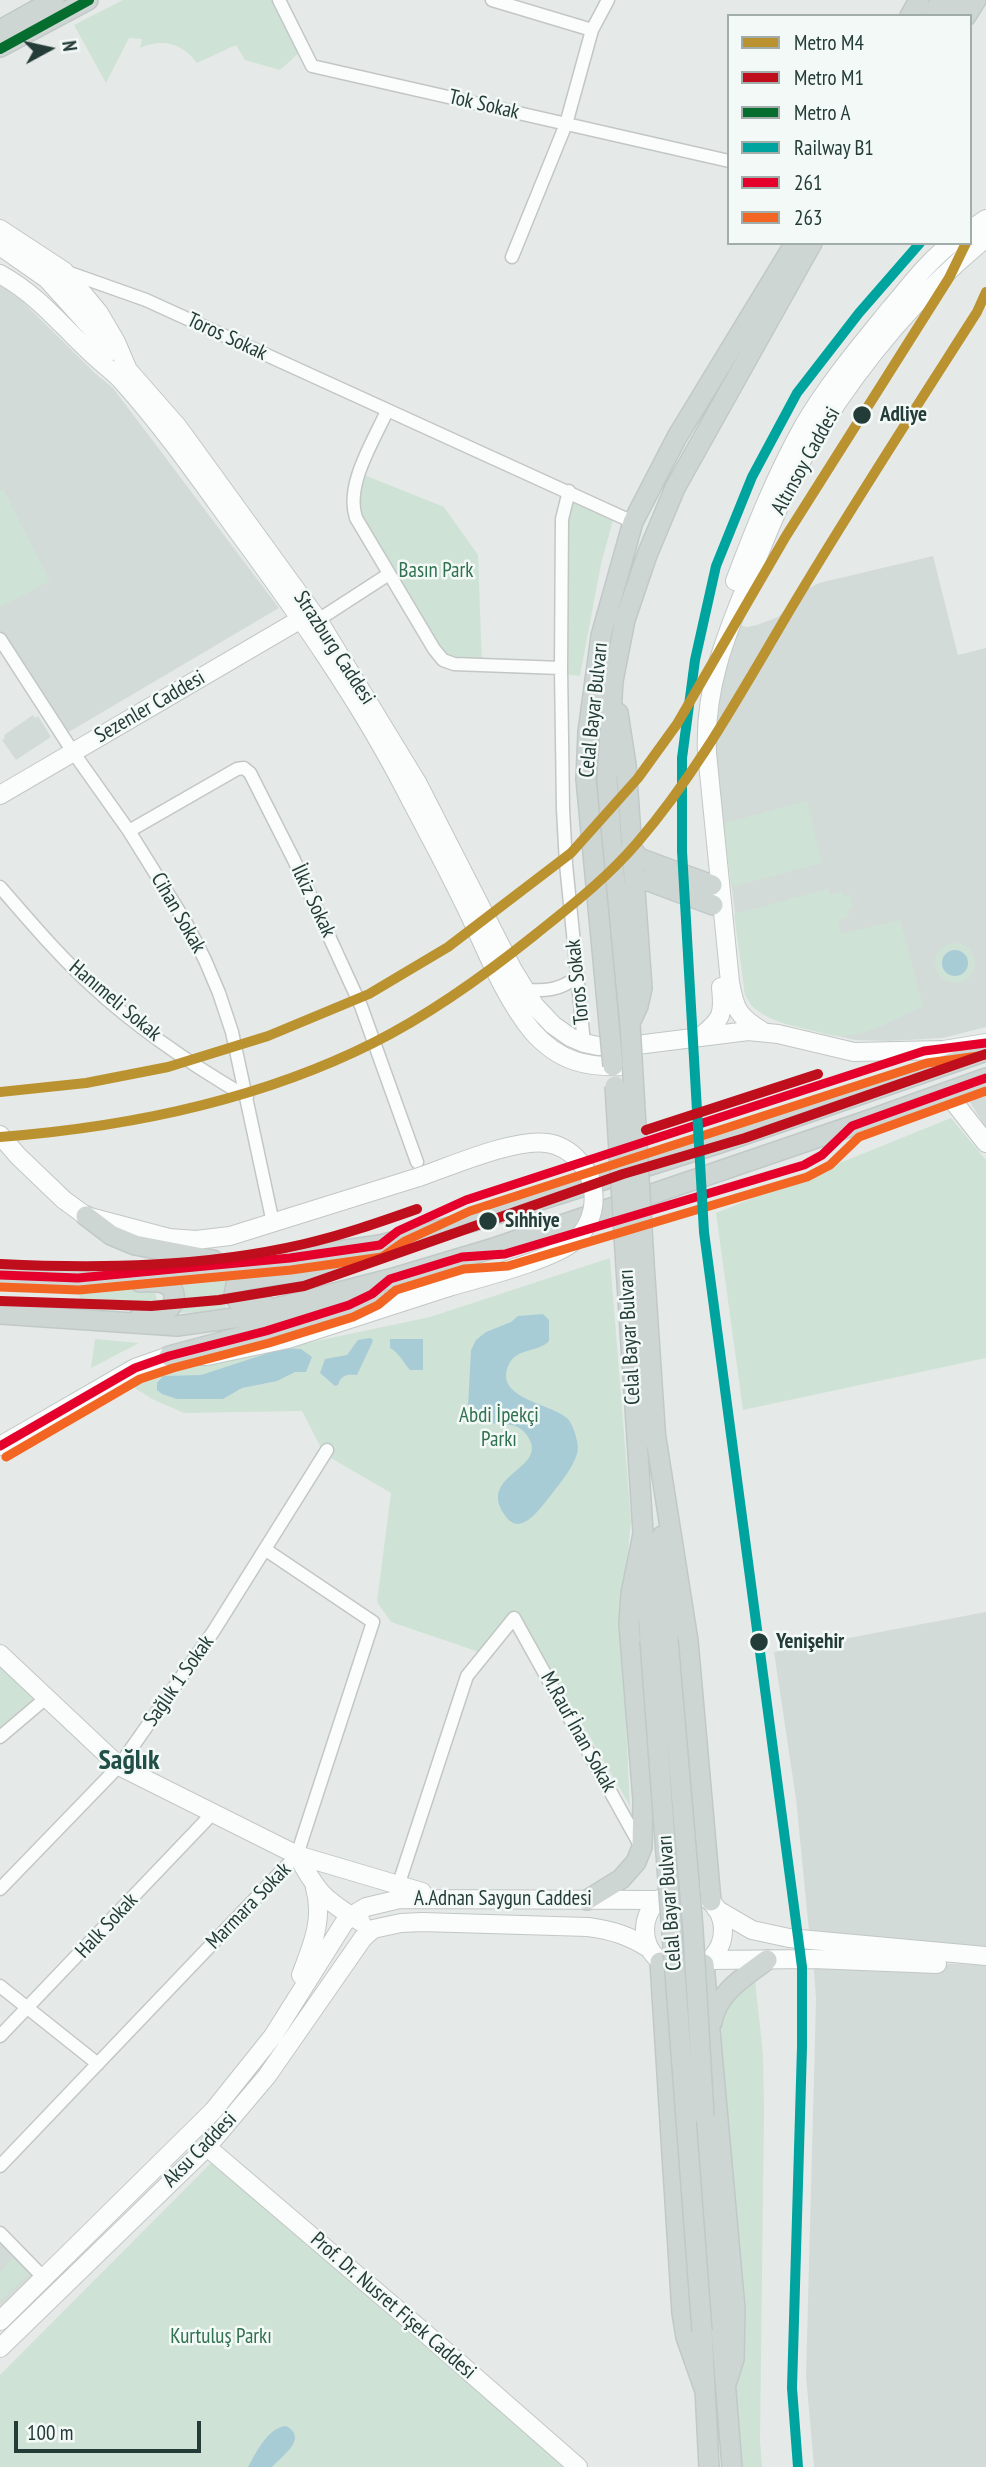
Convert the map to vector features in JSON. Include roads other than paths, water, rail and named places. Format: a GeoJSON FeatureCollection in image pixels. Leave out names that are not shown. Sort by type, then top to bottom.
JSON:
{"type":"FeatureCollection","features":[{"type":"Feature","properties":{"kind":"main road"},"geometry":{"type":"LineString","coordinates":[[0,30],[54,0]]}},
{"type":"Feature","properties":{"kind":"main road"},"geometry":{"type":"LineString","coordinates":[[0,47],[88,0]]}},
{"type":"Feature","properties":{"kind":"main road","name":"Strazburg Caddesi"},"geometry":{"type":"LineString","coordinates":[[0,229],[64,271],[99,313],[117,342],[124,374]]}},
{"type":"Feature","properties":{"kind":"main road","name":"Altınsoy Caddesi"},"geometry":{"type":"LineString","coordinates":[[762,1031],[745,1020],[735,1007],[730,982],[697,756],[696,720],[702,679],[721,618],[757,521],[802,447],[820,430],[893,330],[957,262],[986,238]]}},
{"type":"Feature","properties":{"kind":"main road","name":"Altınsoy Caddesi"},"geometry":{"type":"LineString","coordinates":[[802,447],[806,423],[842,370],[912,284],[950,245]]}},
{"type":"Feature","properties":{"kind":"main road"},"geometry":{"type":"LineString","coordinates":[[0,246],[47,278],[124,374]]}},
{"type":"Feature","properties":{"kind":"main road","name":"Celal Bayar Bulvarı"},"geometry":{"type":"LineString","coordinates":[[709,2467],[704,2388],[711,2330],[693,1929],[659,1641],[643,1534],[635,1265],[623,1066],[586,779],[587,732],[601,636],[633,522],[677,438],[794,251]]}},
{"type":"Feature","properties":{"kind":"main road","name":"Celal Bayar Bulvarı"},"geometry":{"type":"LineString","coordinates":[[623,1066],[630,1024],[607,780],[613,681],[625,620],[647,555],[675,488],[794,251]]}},
{"type":"Feature","properties":{"kind":"main road"},"geometry":{"type":"LineString","coordinates":[[0,259],[40,286],[101,346]]}},
{"type":"Feature","properties":{"kind":"main road","name":"Strazburg Caddesi"},"geometry":{"type":"LineString","coordinates":[[0,274],[23,287],[42,303],[91,354],[124,374],[186,437],[418,784],[535,1006],[553,1025],[584,1043],[617,1046],[701,1037]]}},
{"type":"Feature","properties":{"kind":"main road","name":"Strazburg Caddesi"},"geometry":{"type":"LineString","coordinates":[[309,619],[406,790],[524,1020],[540,1038],[572,1062],[623,1066]]}},
{"type":"Feature","properties":{"kind":"main road","name":"Sezenler Caddesi"},"geometry":{"type":"LineString","coordinates":[[0,795],[309,619]]}},
{"type":"Feature","properties":{"kind":"main road"},"geometry":{"type":"LineString","coordinates":[[613,681],[626,765],[642,988],[630,1024]]}},
{"type":"Feature","properties":{"kind":"main road"},"geometry":{"type":"LineString","coordinates":[[631,848],[639,858],[717,895]]}},
{"type":"Feature","properties":{"kind":"main road"},"geometry":{"type":"LineString","coordinates":[[634,886],[646,880],[717,895]]}},
{"type":"Feature","properties":{"kind":"main road","name":"Altınsoy Caddesi"},"geometry":{"type":"LineString","coordinates":[[701,1037],[721,1018],[723,1009],[717,895]]}},
{"type":"Feature","properties":{"kind":"main road"},"geometry":{"type":"LineString","coordinates":[[701,1037],[737,1031],[762,1031],[855,1052],[934,1050],[986,1043]]}},
{"type":"Feature","properties":{"kind":"main road"},"geometry":{"type":"LineString","coordinates":[[320,1297],[247,1307],[238,1303],[233,1293],[236,1285],[244,1280],[302,1270],[380,1245],[474,1222],[717,1144],[986,1051]]}},
{"type":"Feature","properties":{"kind":"main road"},"geometry":{"type":"LineString","coordinates":[[0,1314],[188,1326],[241,1317],[390,1279],[531,1235],[986,1077]]}},
{"type":"Feature","properties":{"kind":"main road"},"geometry":{"type":"LineString","coordinates":[[946,1092],[986,1143]]}},
{"type":"Feature","properties":{"kind":"main road"},"geometry":{"type":"LineString","coordinates":[[0,1136],[64,1200],[111,1234],[135,1245],[231,1264]]}},
{"type":"Feature","properties":{"kind":"main road"},"geometry":{"type":"LineString","coordinates":[[86,1216],[169,1238],[196,1240],[230,1236],[418,1170],[522,1144],[546,1143],[557,1146],[574,1156],[589,1174],[594,1204],[592,1214],[580,1236],[548,1255],[288,1339],[207,1356],[169,1356]]}},
{"type":"Feature","properties":{"kind":"main road"},"geometry":{"type":"LineString","coordinates":[[78,1278],[231,1264],[380,1245]]}},
{"type":"Feature","properties":{"kind":"main road","name":"Celal Bayar Bulvarı"},"geometry":{"type":"LineString","coordinates":[[635,1265],[655,1432],[659,1641]]}},
{"type":"Feature","properties":{"kind":"main road"},"geometry":{"type":"LineString","coordinates":[[0,1275],[163,1283],[173,1290],[174,1300],[169,1309],[158,1313],[73,1319]]}},
{"type":"Feature","properties":{"kind":"main road"},"geometry":{"type":"LineString","coordinates":[[0,1446],[135,1368],[349,1305],[372,1294],[390,1279]]}},
{"type":"Feature","properties":{"kind":"main road"},"geometry":{"type":"LineString","coordinates":[[655,1432],[688,1641],[713,1905],[721,1917],[723,1936],[716,1953],[707,1962],[710,2030],[735,2309],[734,2359],[726,2384]]}},
{"type":"Feature","properties":{"kind":"main road"},"geometry":{"type":"LineString","coordinates":[[587,1900],[621,1879],[636,1862],[642,1847],[643,1800],[629,1624],[635,1567],[643,1534]]}},
{"type":"Feature","properties":{"kind":"main road"},"geometry":{"type":"LineString","coordinates":[[0,1654],[119,1766],[297,1855],[450,1899]]}},
{"type":"Feature","properties":{"kind":"main road"},"geometry":{"type":"LineString","coordinates":[[287,2013],[316,1932],[319,1909],[315,1888],[297,1855]]}},
{"type":"Feature","properties":{"kind":"main road"},"geometry":{"type":"LineString","coordinates":[[315,1888],[334,1906],[373,1929]]}},
{"type":"Feature","properties":{"kind":"main road","name":"A.Adnan Saygun Caddesi"},"geometry":{"type":"LineString","coordinates":[[351,1916],[366,1907],[388,1900],[659,1900],[667,1895],[685,1891],[694,1892],[752,1930],[789,1938],[986,1956]]}},
{"type":"Feature","properties":{"kind":"main road"},"geometry":{"type":"LineString","coordinates":[[659,1900],[645,1923],[645,1932],[655,1956],[685,2337],[704,2388]]}},
{"type":"Feature","properties":{"kind":"main road","name":"Aksu Caddesi"},"geometry":{"type":"LineString","coordinates":[[0,2321],[213,2111],[255,2062],[335,1935],[351,1916]]}},
{"type":"Feature","properties":{"kind":"main road","name":"A.Adnan Saygun Caddesi"},"geometry":{"type":"LineString","coordinates":[[373,1929],[422,1922],[607,1929],[625,1935],[681,1970],[707,1962],[821,1959],[986,1965]]}},
{"type":"Feature","properties":{"kind":"main road","name":"Aksu Caddesi"},"geometry":{"type":"LineString","coordinates":[[0,2348],[207,2147],[267,2076],[347,1961],[373,1929]]}},
{"type":"Feature","properties":{"kind":"main road"},"geometry":{"type":"LineString","coordinates":[[710,2030],[718,2002],[734,1985],[767,1960]]}},
{"type":"Feature","properties":{"kind":"main road","name":"Prof. Dr. Nusret Fişek Caddesi"},"geometry":{"type":"LineString","coordinates":[[207,2147],[578,2467]]}},
{"type":"Feature","properties":{"kind":"main road","name":"Celal Bayar Bulvarı"},"geometry":{"type":"LineString","coordinates":[[711,2330],[726,2384],[732,2467]]}},
{"type":"Feature","properties":{"kind":"street","name":"Tok Sokak"},"geometry":{"type":"LineString","coordinates":[[280,0],[312,66],[727,161]]}},
{"type":"Feature","properties":{"kind":"street"},"geometry":{"type":"LineString","coordinates":[[492,0],[592,30]]}},
{"type":"Feature","properties":{"kind":"street"},"geometry":{"type":"LineString","coordinates":[[512,257],[566,124],[592,30],[608,0]]}},
{"type":"Feature","properties":{"kind":"street","name":"Toros Sokak"},"geometry":{"type":"LineString","coordinates":[[64,271],[146,300],[633,522]]}},
{"type":"Feature","properties":{"kind":"street"},"geometry":{"type":"LineString","coordinates":[[387,411],[359,474],[352,498],[356,518],[434,649],[443,660],[458,664],[561,668]]}},
{"type":"Feature","properties":{"kind":"street","name":"Toros Sokak"},"geometry":{"type":"LineString","coordinates":[[569,491],[562,519],[561,668],[566,864],[584,1043]]}},
{"type":"Feature","properties":{"kind":"street"},"geometry":{"type":"LineString","coordinates":[[309,619],[388,574]]}},
{"type":"Feature","properties":{"kind":"street","name":"Cihan Sokak"},"geometry":{"type":"LineString","coordinates":[[0,639],[73,752],[129,831],[185,921],[219,993],[232,1032],[273,1223]]}},
{"type":"Feature","properties":{"kind":"street","name":"İlkiz Sokak"},"geometry":{"type":"LineString","coordinates":[[129,831],[237,769],[244,768],[250,773],[300,872],[361,1006],[418,1170]]}},
{"type":"Feature","properties":{"kind":"street","name":"Hanımeli Sokak"},"geometry":{"type":"LineString","coordinates":[[0,887],[80,975],[116,1007],[201,1069],[247,1097]]}},
{"type":"Feature","properties":{"kind":"street"},"geometry":{"type":"LineString","coordinates":[[525,990],[550,991],[564,987],[578,977]]}},
{"type":"Feature","properties":{"kind":"street","name":"Sağlık 1 Sokak"},"geometry":{"type":"LineString","coordinates":[[0,1889],[119,1766],[213,1632],[327,1450]]}},
{"type":"Feature","properties":{"kind":"street","name":"Marmara Sokak"},"geometry":{"type":"LineString","coordinates":[[0,2166],[297,1855],[373,1622],[266,1550]]}},
{"type":"Feature","properties":{"kind":"street","name":"M.Rauf İnan Sokak"},"geometry":{"type":"LineString","coordinates":[[398,1886],[467,1676],[514,1618],[642,1847]]}},
{"type":"Feature","properties":{"kind":"street"},"geometry":{"type":"LineString","coordinates":[[0,1737],[46,1698]]}},
{"type":"Feature","properties":{"kind":"street","name":"Halk Sokak"},"geometry":{"type":"LineString","coordinates":[[0,2036],[212,1814]]}},
{"type":"Feature","properties":{"kind":"street"},"geometry":{"type":"LineString","coordinates":[[0,1986],[98,2064]]}},
{"type":"Feature","properties":{"kind":"street"},"geometry":{"type":"LineString","coordinates":[[0,2233],[44,2278]]}},
{"type":"Feature","properties":{"kind":"water"},"geometry":{"type":"Polygon","coordinates":[[[955,950],[965,953],[968,963],[965,973],[955,976],[945,973],[942,963],[945,953],[955,950]]]}},
{"type":"Feature","properties":{"kind":"water"},"geometry":{"type":"Polygon","coordinates":[[[543,1314],[549,1320],[549,1341],[513,1359],[506,1376],[516,1393],[568,1419],[575,1433],[578,1451],[569,1470],[541,1507],[529,1519],[517,1524],[504,1514],[498,1500],[500,1489],[530,1456],[532,1446],[520,1428],[486,1423],[472,1415],[468,1407],[471,1350],[476,1340],[486,1332],[511,1322],[518,1316],[543,1314]]]}},
{"type":"Feature","properties":{"kind":"water"},"geometry":{"type":"Polygon","coordinates":[[[370,1338],[372,1343],[357,1375],[345,1376],[335,1386],[320,1373],[325,1359],[347,1355],[358,1340],[370,1338]]]}},
{"type":"Feature","properties":{"kind":"water"},"geometry":{"type":"Polygon","coordinates":[[[390,1339],[423,1339],[423,1370],[410,1370],[390,1348],[390,1339]]]}},
{"type":"Feature","properties":{"kind":"water"},"geometry":{"type":"Polygon","coordinates":[[[284,1348],[301,1349],[312,1357],[306,1372],[295,1372],[277,1381],[242,1388],[223,1399],[177,1399],[157,1390],[157,1383],[163,1376],[201,1375],[284,1348]]]}},
{"type":"Feature","properties":{"kind":"water"},"geometry":{"type":"Polygon","coordinates":[[[286,2426],[295,2436],[287,2452],[272,2467],[248,2467],[268,2436],[286,2426]]]}},
{"type":"Feature","properties":{"kind":"metro line","name":"A"},"geometry":{"type":"LineString","coordinates":[[0,49],[89,0]]}},
{"type":"Feature","properties":{"kind":"metro line","name":"M4"},"geometry":{"type":"LineString","coordinates":[[0,1092],[86,1083],[168,1067],[268,1036],[369,994],[448,947],[571,853],[638,778],[677,724],[786,536],[949,278],[965,245]]}},
{"type":"Feature","properties":{"kind":"metro line","name":"M4"},"geometry":{"type":"LineString","coordinates":[[0,1137],[96,1126],[191,1108],[238,1096],[329,1063],[395,1032],[457,993],[517,949],[588,891],[637,843],[701,758],[838,531],[977,312],[986,292]]}},
{"type":"Feature","properties":{"kind":"metro line","name":"M1"},"geometry":{"type":"LineString","coordinates":[[0,1301],[151,1306],[219,1300],[304,1286],[623,1174],[745,1138],[986,1054]]}},
{"type":"Feature","properties":{"kind":"metro line","name":"M1"},"geometry":{"type":"LineString","coordinates":[[646,1130],[818,1074]]}},
{"type":"Feature","properties":{"kind":"metro line","name":"M1"},"geometry":{"type":"LineString","coordinates":[[0,1264],[115,1266],[229,1258],[319,1240],[417,1209]]}},
{"type":"Feature","properties":{"kind":"rail line","name":"B1"},"geometry":{"type":"LineString","coordinates":[[798,2467],[792,2388],[802,1967],[704,1232],[682,851],[682,758],[695,660],[716,566],[752,477],[797,393],[859,313],[918,245]]}},
{"type":"Feature","properties":{"kind":"place","name":"Adliye"},"geometry":{"type":"Point","coordinates":[862,415]}},
{"type":"Feature","properties":{"kind":"place","name":"Sıhhiye"},"geometry":{"type":"Point","coordinates":[488,1221]}},
{"type":"Feature","properties":{"kind":"place","name":"Yenişehir"},"geometry":{"type":"Point","coordinates":[759,1642]}},
{"type":"Feature","properties":{"kind":"district","name":"Sağlık"},"geometry":{"type":"Point","coordinates":[129,1761]}},
{"type":"Feature","properties":{"kind":"park label","name":"Basın Park"},"geometry":{"type":"Point","coordinates":[436,571]}},
{"type":"Feature","properties":{"kind":"park label","name":"Abdi İpekçi Parkı"},"geometry":{"type":"Point","coordinates":[499,1428]}},
{"type":"Feature","properties":{"kind":"park label","name":"Kurtuluş Parkı"},"geometry":{"type":"Point","coordinates":[221,2337]}}]}
